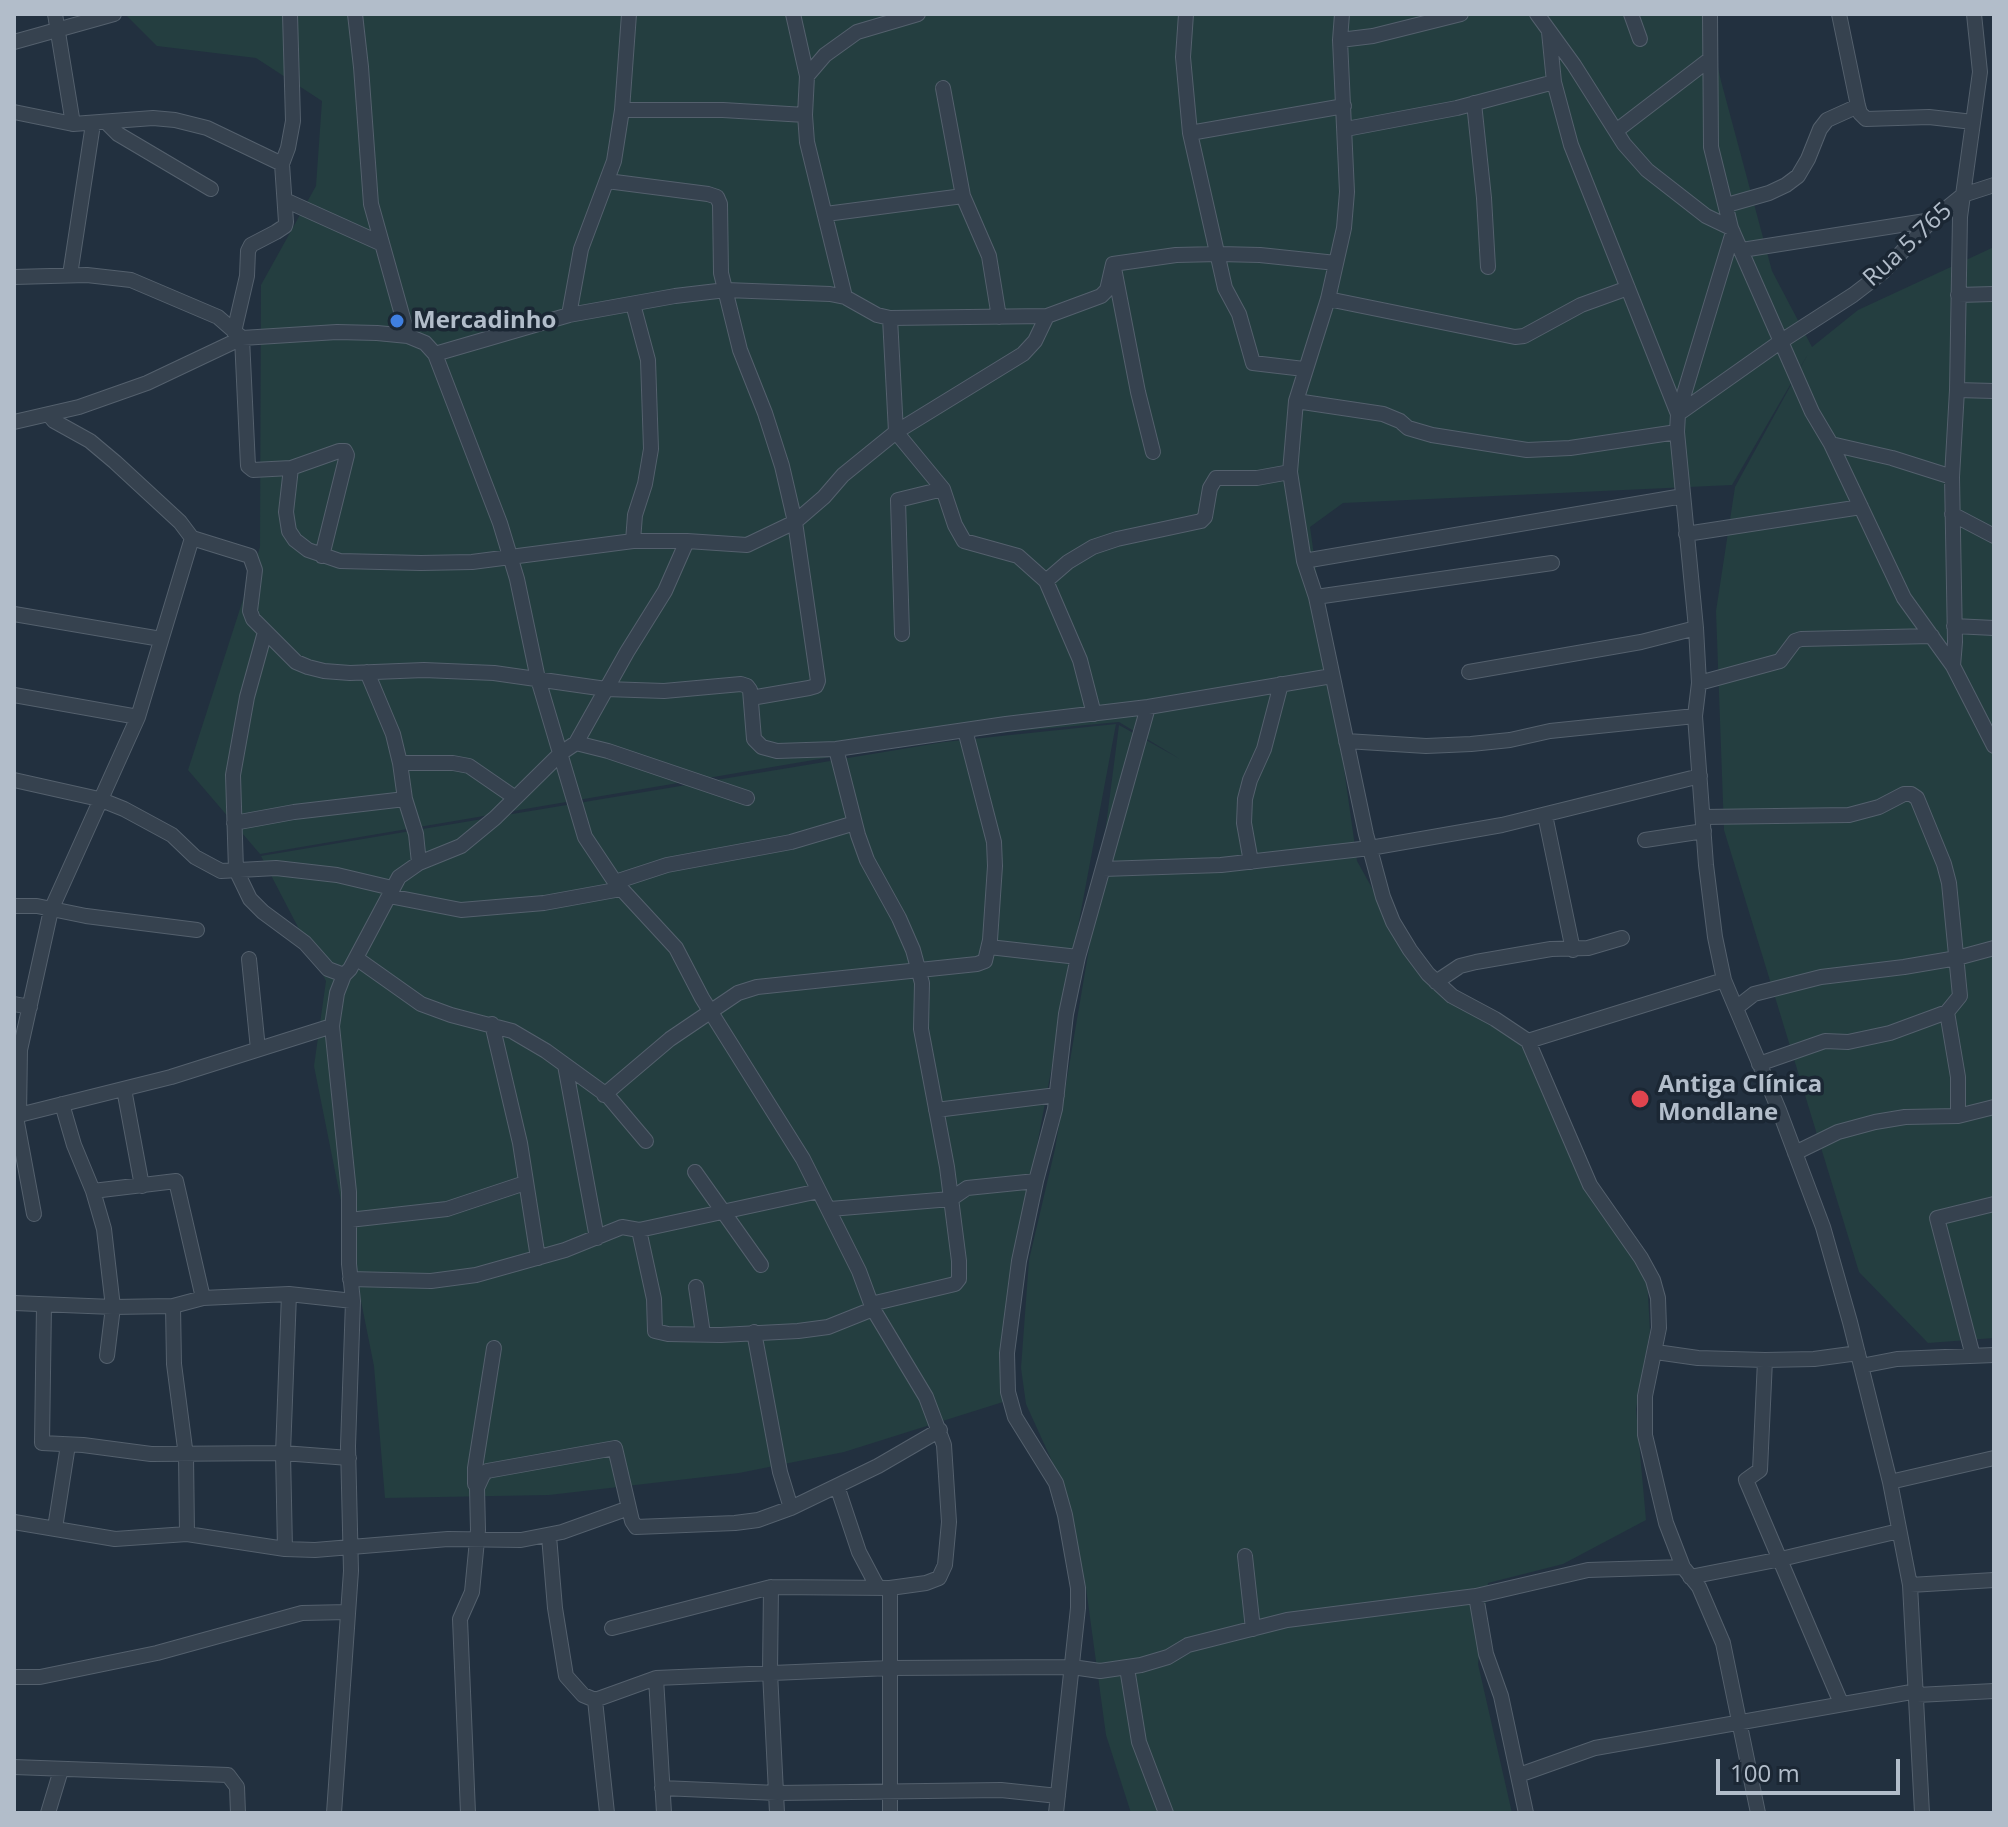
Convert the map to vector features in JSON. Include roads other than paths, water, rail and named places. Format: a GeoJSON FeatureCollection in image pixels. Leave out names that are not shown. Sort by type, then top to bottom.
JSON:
{"type":"FeatureCollection","features":[{"type":"Feature","properties":{"kind":"street"},"geometry":{"type":"LineString","coordinates":[[14,42],[56,21],[114,14]]}},
{"type":"Feature","properties":{"kind":"street"},"geometry":{"type":"LineString","coordinates":[[290,14],[293,121],[282,164],[287,201],[285,226],[255,242],[248,251],[238,335],[248,466],[253,470],[291,468],[339,451],[345,451],[347,455],[322,556]]}},
{"type":"Feature","properties":{"kind":"street"},"geometry":{"type":"LineString","coordinates":[[355,14],[368,184],[380,243],[408,336]]}},
{"type":"Feature","properties":{"kind":"street"},"geometry":{"type":"LineString","coordinates":[[569,315],[581,249],[614,161],[622,110],[629,14]]}},
{"type":"Feature","properties":{"kind":"street"},"geometry":{"type":"LineString","coordinates":[[793,14],[807,76],[807,142],[845,297]]}},
{"type":"Feature","properties":{"kind":"street"},"geometry":{"type":"LineString","coordinates":[[807,76],[825,55],[857,32],[918,14]]}},
{"type":"Feature","properties":{"kind":"street"},"geometry":{"type":"LineString","coordinates":[[1186,14],[1183,57],[1190,133],[1225,288],[1239,314],[1253,363],[1304,369]]}},
{"type":"Feature","properties":{"kind":"street"},"geometry":{"type":"LineString","coordinates":[[1342,14],[1340,40],[1347,192],[1344,228],[1328,299],[1296,401],[1290,472],[1304,561],[1316,597],[1370,848],[1393,922],[1428,974],[1452,996],[1528,1041],[1590,1185],[1653,1280],[1658,1298],[1656,1352],[1645,1396],[1645,1435],[1666,1523],[1686,1572],[1699,1587],[1723,1643],[1758,1813]]}},
{"type":"Feature","properties":{"kind":"street"},"geometry":{"type":"LineString","coordinates":[[1340,40],[1373,36],[1461,14]]}},
{"type":"Feature","properties":{"kind":"street"},"geometry":{"type":"LineString","coordinates":[[1537,14],[1616,131],[1647,170],[1706,216],[1732,230]]}},
{"type":"Feature","properties":{"kind":"street"},"geometry":{"type":"LineString","coordinates":[[1631,14],[1640,39]]}},
{"type":"Feature","properties":{"kind":"street"},"geometry":{"type":"LineString","coordinates":[[1710,14],[1711,147],[1732,230],[1812,412],[1831,444],[1904,598],[1953,666],[1994,746]]}},
{"type":"Feature","properties":{"kind":"street"},"geometry":{"type":"LineString","coordinates":[[1839,14],[1858,106],[1866,119],[1929,117],[1973,122]]}},
{"type":"Feature","properties":{"kind":"street","name":"Rua 5.765"},"geometry":{"type":"LineString","coordinates":[[1678,414],[1883,272],[1932,220],[1963,195],[1973,122],[1987,71],[1974,14]]}},
{"type":"Feature","properties":{"kind":"street"},"geometry":{"type":"LineString","coordinates":[[56,21],[73,124]]}},
{"type":"Feature","properties":{"kind":"street"},"geometry":{"type":"LineString","coordinates":[[1549,32],[1554,82],[1571,145],[1678,414]]}},
{"type":"Feature","properties":{"kind":"street"},"geometry":{"type":"LineString","coordinates":[[1616,131],[1710,59]]}},
{"type":"Feature","properties":{"kind":"street"},"geometry":{"type":"LineString","coordinates":[[1346,129],[1474,103],[1554,82]]}},
{"type":"Feature","properties":{"kind":"street"},"geometry":{"type":"LineString","coordinates":[[943,88],[963,196],[989,256],[999,317]]}},
{"type":"Feature","properties":{"kind":"street"},"geometry":{"type":"LineString","coordinates":[[1474,103],[1488,267]]}},
{"type":"Feature","properties":{"kind":"street"},"geometry":{"type":"LineString","coordinates":[[1190,133],[1344,106]]}},
{"type":"Feature","properties":{"kind":"street"},"geometry":{"type":"LineString","coordinates":[[1727,205],[1769,193],[1798,176],[1827,120],[1858,106]]}},
{"type":"Feature","properties":{"kind":"street"},"geometry":{"type":"LineString","coordinates":[[622,110],[723,110],[805,115]]}},
{"type":"Feature","properties":{"kind":"street"},"geometry":{"type":"LineString","coordinates":[[14,112],[73,124],[153,118],[175,120],[207,128],[282,164]]}},
{"type":"Feature","properties":{"kind":"street"},"geometry":{"type":"LineString","coordinates":[[100,123],[211,189]]}},
{"type":"Feature","properties":{"kind":"street"},"geometry":{"type":"LineString","coordinates":[[70,275],[100,123]]}},
{"type":"Feature","properties":{"kind":"street"},"geometry":{"type":"LineString","coordinates":[[607,181],[717,197],[720,204],[721,273],[740,350],[777,451],[795,522],[817,672],[816,686],[751,698]]}},
{"type":"Feature","properties":{"kind":"street"},"geometry":{"type":"LineString","coordinates":[[1953,666],[1952,477],[1963,195],[1994,185]]}},
{"type":"Feature","properties":{"kind":"street"},"geometry":{"type":"LineString","coordinates":[[826,214],[963,196]]}},
{"type":"Feature","properties":{"kind":"street"},"geometry":{"type":"LineString","coordinates":[[287,201],[380,243]]}},
{"type":"Feature","properties":{"kind":"street"},"geometry":{"type":"LineString","coordinates":[[1742,250],[1932,220]]}},
{"type":"Feature","properties":{"kind":"street"},"geometry":{"type":"LineString","coordinates":[[1732,230],[1678,414],[1677,432],[1696,628],[1699,683],[1695,716],[1715,937],[1724,980],[1823,1227],[1890,1482],[1910,1585],[1922,1813]]}},
{"type":"Feature","properties":{"kind":"street"},"geometry":{"type":"LineString","coordinates":[[1113,264],[1176,255],[1219,254],[1336,263]]}},
{"type":"Feature","properties":{"kind":"street"},"geometry":{"type":"LineString","coordinates":[[435,354],[569,315],[726,290],[845,297],[877,315],[890,318],[1047,316],[1101,296],[1107,290],[1113,264]]}},
{"type":"Feature","properties":{"kind":"street"},"geometry":{"type":"LineString","coordinates":[[1113,264],[1153,452]]}},
{"type":"Feature","properties":{"kind":"street"},"geometry":{"type":"LineString","coordinates":[[14,277],[109,277],[151,287],[218,317],[238,335]]}},
{"type":"Feature","properties":{"kind":"street"},"geometry":{"type":"LineString","coordinates":[[1328,299],[1515,337],[1524,336],[1581,305],[1628,288]]}},
{"type":"Feature","properties":{"kind":"street"},"geometry":{"type":"LineString","coordinates":[[1958,295],[1994,294]]}},
{"type":"Feature","properties":{"kind":"street"},"geometry":{"type":"LineString","coordinates":[[633,304],[648,360],[651,439],[645,484],[635,515],[633,541]]}},
{"type":"Feature","properties":{"kind":"street"},"geometry":{"type":"LineString","coordinates":[[291,468],[286,512],[289,531],[295,540],[322,556],[340,561],[472,562],[633,541],[747,545],[795,522],[824,497],[843,475],[896,432],[1023,354],[1035,341],[1047,316]]}},
{"type":"Feature","properties":{"kind":"street"},"geometry":{"type":"LineString","coordinates":[[890,318],[896,432],[943,489],[964,541],[1018,556],[1046,581],[1080,660],[1094,714]]}},
{"type":"Feature","properties":{"kind":"street"},"geometry":{"type":"LineString","coordinates":[[14,422],[49,415],[147,383],[238,335],[337,332],[408,336],[425,343],[435,354],[500,523],[538,679],[585,837],[618,886],[676,948],[710,1010],[803,1159],[830,1209],[872,1306],[926,1397],[940,1430],[948,1487],[948,1544],[939,1578],[926,1583],[884,1588],[771,1587],[612,1628]]}},
{"type":"Feature","properties":{"kind":"street"},"geometry":{"type":"LineString","coordinates":[[1957,390],[1994,391]]}},
{"type":"Feature","properties":{"kind":"street"},"geometry":{"type":"LineString","coordinates":[[1296,401],[1383,414],[1408,428],[1432,435],[1527,450],[1570,448],[1677,432]]}},
{"type":"Feature","properties":{"kind":"street"},"geometry":{"type":"LineString","coordinates":[[49,415],[90,441],[115,462],[153,495],[192,538],[250,556],[255,570],[250,611],[253,619],[296,662],[324,671],[463,671],[606,689],[664,691],[741,684],[747,686],[751,698],[754,739],[762,747],[802,752],[1148,707],[1332,676]]}},
{"type":"Feature","properties":{"kind":"street"},"geometry":{"type":"LineString","coordinates":[[1831,444],[1892,458],[1952,477]]}},
{"type":"Feature","properties":{"kind":"street"},"geometry":{"type":"LineString","coordinates":[[1046,581],[1068,562],[1093,547],[1201,521],[1205,517],[1210,488],[1216,478],[1257,478],[1290,472]]}},
{"type":"Feature","properties":{"kind":"street"},"geometry":{"type":"LineString","coordinates":[[902,634],[898,500],[943,489]]}},
{"type":"Feature","properties":{"kind":"street"},"geometry":{"type":"LineString","coordinates":[[1304,561],[1683,496]]}},
{"type":"Feature","properties":{"kind":"street"},"geometry":{"type":"LineString","coordinates":[[1686,534],[1861,507]]}},
{"type":"Feature","properties":{"kind":"street"},"geometry":{"type":"LineString","coordinates":[[1952,514],[1994,536]]}},
{"type":"Feature","properties":{"kind":"street"},"geometry":{"type":"LineString","coordinates":[[34,1214],[16,1117],[20,1050],[36,968],[51,910],[138,717],[192,538]]}},
{"type":"Feature","properties":{"kind":"street"},"geometry":{"type":"LineString","coordinates":[[334,1813],[351,1548],[349,1458],[353,1301],[349,1192],[332,1026],[337,993],[399,877],[419,863],[461,846],[495,818],[561,753],[576,743],[665,591],[687,541]]}},
{"type":"Feature","properties":{"kind":"street"},"geometry":{"type":"LineString","coordinates":[[1316,597],[1552,563]]}},
{"type":"Feature","properties":{"kind":"street"},"geometry":{"type":"LineString","coordinates":[[14,614],[161,639]]}},
{"type":"Feature","properties":{"kind":"street"},"geometry":{"type":"LineString","coordinates":[[1954,626],[1994,628]]}},
{"type":"Feature","properties":{"kind":"street"},"geometry":{"type":"LineString","coordinates":[[1469,672],[1641,642],[1696,628]]}},
{"type":"Feature","properties":{"kind":"street"},"geometry":{"type":"LineString","coordinates":[[265,632],[247,697],[233,775],[236,870],[250,899],[263,912],[305,943],[328,969],[344,975]]}},
{"type":"Feature","properties":{"kind":"street"},"geometry":{"type":"LineString","coordinates":[[1699,683],[1780,661],[1795,641],[1801,639],[1932,636]]}},
{"type":"Feature","properties":{"kind":"street"},"geometry":{"type":"LineString","coordinates":[[367,672],[383,708],[400,763],[405,799],[416,834],[419,863]]}},
{"type":"Feature","properties":{"kind":"street"},"geometry":{"type":"LineString","coordinates":[[1251,862],[1244,823],[1245,799],[1264,749],[1281,684]]}},
{"type":"Feature","properties":{"kind":"street"},"geometry":{"type":"LineString","coordinates":[[14,695],[138,717]]}},
{"type":"Feature","properties":{"kind":"street"},"geometry":{"type":"LineString","coordinates":[[1056,1813],[1078,1588],[1056,1483],[1015,1417],[1008,1392],[1007,1353],[1019,1261],[1057,1095],[1066,1014],[1078,957],[1148,707]]}},
{"type":"Feature","properties":{"kind":"street"},"geometry":{"type":"LineString","coordinates":[[1346,741],[1426,746],[1471,744],[1550,731],[1695,716]]}},
{"type":"Feature","properties":{"kind":"street"},"geometry":{"type":"LineString","coordinates":[[604,1095],[670,1039],[738,993],[757,987],[985,961],[989,947],[994,842],[965,730]]}},
{"type":"Feature","properties":{"kind":"street"},"geometry":{"type":"LineString","coordinates":[[576,743],[747,798]]}},
{"type":"Feature","properties":{"kind":"street"},"geometry":{"type":"LineString","coordinates":[[639,1230],[654,1299],[655,1331],[668,1334],[798,1331],[828,1327],[872,1306],[958,1282],[959,1261],[951,1199],[921,1029],[922,983],[913,950],[899,918],[867,860],[836,749]]}},
{"type":"Feature","properties":{"kind":"street"},"geometry":{"type":"LineString","coordinates":[[400,763],[469,766],[514,797]]}},
{"type":"Feature","properties":{"kind":"street"},"geometry":{"type":"LineString","coordinates":[[1103,869],[1251,862],[1370,848],[1502,825],[1700,776]]}},
{"type":"Feature","properties":{"kind":"street"},"geometry":{"type":"LineString","coordinates":[[14,780],[99,799],[124,809],[172,835],[195,857],[221,871],[292,870],[337,875],[461,910],[544,903],[618,886],[667,865],[791,842],[855,823]]}},
{"type":"Feature","properties":{"kind":"street"},"geometry":{"type":"LineString","coordinates":[[1645,840],[1703,824],[1849,815],[1879,807],[1904,794],[1917,798],[1949,883],[1960,996],[1947,1012],[1890,1033],[1848,1042],[1825,1041],[1759,1064]]}},
{"type":"Feature","properties":{"kind":"street"},"geometry":{"type":"LineString","coordinates":[[234,823],[294,812],[405,799]]}},
{"type":"Feature","properties":{"kind":"street"},"geometry":{"type":"LineString","coordinates":[[1545,815],[1573,950]]}},
{"type":"Feature","properties":{"kind":"street"},"geometry":{"type":"LineString","coordinates":[[14,906],[37,906],[197,930]]}},
{"type":"Feature","properties":{"kind":"street"},"geometry":{"type":"LineString","coordinates":[[1436,982],[1460,966],[1476,962],[1551,949],[1573,950],[1622,938]]}},
{"type":"Feature","properties":{"kind":"street"},"geometry":{"type":"LineString","coordinates":[[989,947],[1078,957]]}},
{"type":"Feature","properties":{"kind":"street"},"geometry":{"type":"LineString","coordinates":[[1736,1008],[1754,994],[1821,977],[1957,958],[1994,948]]}},
{"type":"Feature","properties":{"kind":"street"},"geometry":{"type":"LineString","coordinates":[[356,958],[421,1004],[512,1031],[608,1096],[646,1141]]}},
{"type":"Feature","properties":{"kind":"street"},"geometry":{"type":"LineString","coordinates":[[249,959],[258,1049]]}},
{"type":"Feature","properties":{"kind":"street"},"geometry":{"type":"LineString","coordinates":[[1528,1041],[1724,980]]}},
{"type":"Feature","properties":{"kind":"street"},"geometry":{"type":"LineString","coordinates":[[14,1004],[30,1007]]}},
{"type":"Feature","properties":{"kind":"street"},"geometry":{"type":"LineString","coordinates":[[1947,1012],[1958,1077],[1958,1116]]}},
{"type":"Feature","properties":{"kind":"street"},"geometry":{"type":"LineString","coordinates":[[492,1024],[520,1143],[538,1258]]}},
{"type":"Feature","properties":{"kind":"street"},"geometry":{"type":"LineString","coordinates":[[16,1117],[124,1089],[332,1026]]}},
{"type":"Feature","properties":{"kind":"street"},"geometry":{"type":"LineString","coordinates":[[565,1065],[597,1238]]}},
{"type":"Feature","properties":{"kind":"street"},"geometry":{"type":"LineString","coordinates":[[124,1089],[142,1186]]}},
{"type":"Feature","properties":{"kind":"street"},"geometry":{"type":"LineString","coordinates":[[936,1110],[1057,1095]]}},
{"type":"Feature","properties":{"kind":"street"},"geometry":{"type":"LineString","coordinates":[[62,1104],[104,1229],[113,1307],[107,1356]]}},
{"type":"Feature","properties":{"kind":"street"},"geometry":{"type":"LineString","coordinates":[[1795,1153],[1838,1132],[1875,1122],[1905,1117],[1958,1116],[1994,1107]]}},
{"type":"Feature","properties":{"kind":"street"},"geometry":{"type":"LineString","coordinates":[[695,1172],[761,1265]]}},
{"type":"Feature","properties":{"kind":"street"},"geometry":{"type":"LineString","coordinates":[[93,1191],[176,1181],[203,1298]]}},
{"type":"Feature","properties":{"kind":"street"},"geometry":{"type":"LineString","coordinates":[[830,1209],[951,1199],[967,1188],[1036,1181]]}},
{"type":"Feature","properties":{"kind":"street"},"geometry":{"type":"LineString","coordinates":[[349,1220],[447,1209],[525,1183]]}},
{"type":"Feature","properties":{"kind":"street"},"geometry":{"type":"LineString","coordinates":[[350,1279],[431,1281],[476,1275],[538,1258],[622,1227],[639,1230],[819,1191]]}},
{"type":"Feature","properties":{"kind":"street"},"geometry":{"type":"LineString","coordinates":[[1973,1356],[1937,1218],[1994,1204]]}},
{"type":"Feature","properties":{"kind":"street"},"geometry":{"type":"LineString","coordinates":[[696,1287],[703,1334]]}},
{"type":"Feature","properties":{"kind":"street"},"geometry":{"type":"LineString","coordinates":[[285,1549],[283,1453],[289,1294]]}},
{"type":"Feature","properties":{"kind":"street"},"geometry":{"type":"LineString","coordinates":[[14,1303],[173,1306],[203,1298],[289,1294],[353,1301]]}},
{"type":"Feature","properties":{"kind":"street"},"geometry":{"type":"LineString","coordinates":[[44,1305],[42,1443],[186,1456],[283,1453],[349,1458]]}},
{"type":"Feature","properties":{"kind":"street"},"geometry":{"type":"LineString","coordinates":[[173,1306],[174,1364],[186,1456],[187,1534]]}},
{"type":"Feature","properties":{"kind":"street"},"geometry":{"type":"LineString","coordinates":[[754,1332],[780,1472],[791,1508]]}},
{"type":"Feature","properties":{"kind":"street"},"geometry":{"type":"LineString","coordinates":[[468,1813],[460,1619],[472,1592],[477,1538],[477,1488],[483,1475],[481,1470],[494,1348]]}},
{"type":"Feature","properties":{"kind":"street"},"geometry":{"type":"LineString","coordinates":[[1656,1352],[1698,1358],[1765,1360],[1994,1355]]}},
{"type":"Feature","properties":{"kind":"street"},"geometry":{"type":"LineString","coordinates":[[1765,1360],[1760,1470],[1746,1480],[1841,1703]]}},
{"type":"Feature","properties":{"kind":"street"},"geometry":{"type":"LineString","coordinates":[[481,1470],[615,1448],[636,1527],[649,1529],[758,1520],[837,1486],[940,1430]]}},
{"type":"Feature","properties":{"kind":"street"},"geometry":{"type":"LineString","coordinates":[[55,1528],[68,1445]]}},
{"type":"Feature","properties":{"kind":"street"},"geometry":{"type":"LineString","coordinates":[[1890,1482],[1994,1458]]}},
{"type":"Feature","properties":{"kind":"street"},"geometry":{"type":"LineString","coordinates":[[837,1486],[859,1552],[884,1588],[889,1668],[890,1813]]}},
{"type":"Feature","properties":{"kind":"street"},"geometry":{"type":"LineString","coordinates":[[14,1522],[115,1539],[187,1534],[285,1549],[351,1548],[549,1536],[629,1508]]}},
{"type":"Feature","properties":{"kind":"street"},"geometry":{"type":"LineString","coordinates":[[549,1536],[555,1608],[566,1676],[583,1695],[595,1700],[656,1678],[889,1668],[1072,1667],[1100,1671],[1127,1668],[1168,1657],[1188,1645],[1317,1614],[1476,1596],[1588,1570],[1686,1572],[1781,1559],[1899,1531]]}},
{"type":"Feature","properties":{"kind":"street"},"geometry":{"type":"LineString","coordinates":[[1245,1556],[1253,1629]]}},
{"type":"Feature","properties":{"kind":"street"},"geometry":{"type":"LineString","coordinates":[[1910,1585],[1994,1580]]}},
{"type":"Feature","properties":{"kind":"street"},"geometry":{"type":"LineString","coordinates":[[771,1587],[770,1672],[777,1813]]}},
{"type":"Feature","properties":{"kind":"street"},"geometry":{"type":"LineString","coordinates":[[1476,1596],[1486,1654],[1501,1696],[1526,1813]]}},
{"type":"Feature","properties":{"kind":"street"},"geometry":{"type":"LineString","coordinates":[[14,1677],[40,1677],[157,1653],[302,1613],[348,1612]]}},
{"type":"Feature","properties":{"kind":"street"},"geometry":{"type":"LineString","coordinates":[[1127,1668],[1139,1742],[1166,1813]]}},
{"type":"Feature","properties":{"kind":"street"},"geometry":{"type":"LineString","coordinates":[[656,1678],[664,1813]]}},
{"type":"Feature","properties":{"kind":"street"},"geometry":{"type":"LineString","coordinates":[[1519,1775],[1595,1748],[1739,1721],[1917,1693],[1994,1691]]}},
{"type":"Feature","properties":{"kind":"street"},"geometry":{"type":"LineString","coordinates":[[595,1700],[607,1813]]}},
{"type":"Feature","properties":{"kind":"street"},"geometry":{"type":"LineString","coordinates":[[14,1767],[228,1775],[237,1787],[238,1813]]}},
{"type":"Feature","properties":{"kind":"street"},"geometry":{"type":"LineString","coordinates":[[48,1813],[61,1770]]}},
{"type":"Feature","properties":{"kind":"street"},"geometry":{"type":"LineString","coordinates":[[662,1788],[777,1793],[1001,1790],[1058,1796]]}},
{"type":"Feature","properties":{"kind":"place","name":"Mercadinho"},"geometry":{"type":"Point","coordinates":[397,321]}},
{"type":"Feature","properties":{"kind":"place","name":"Antiga Clínica Mondlane"},"geometry":{"type":"Point","coordinates":[1640,1099]}}]}
